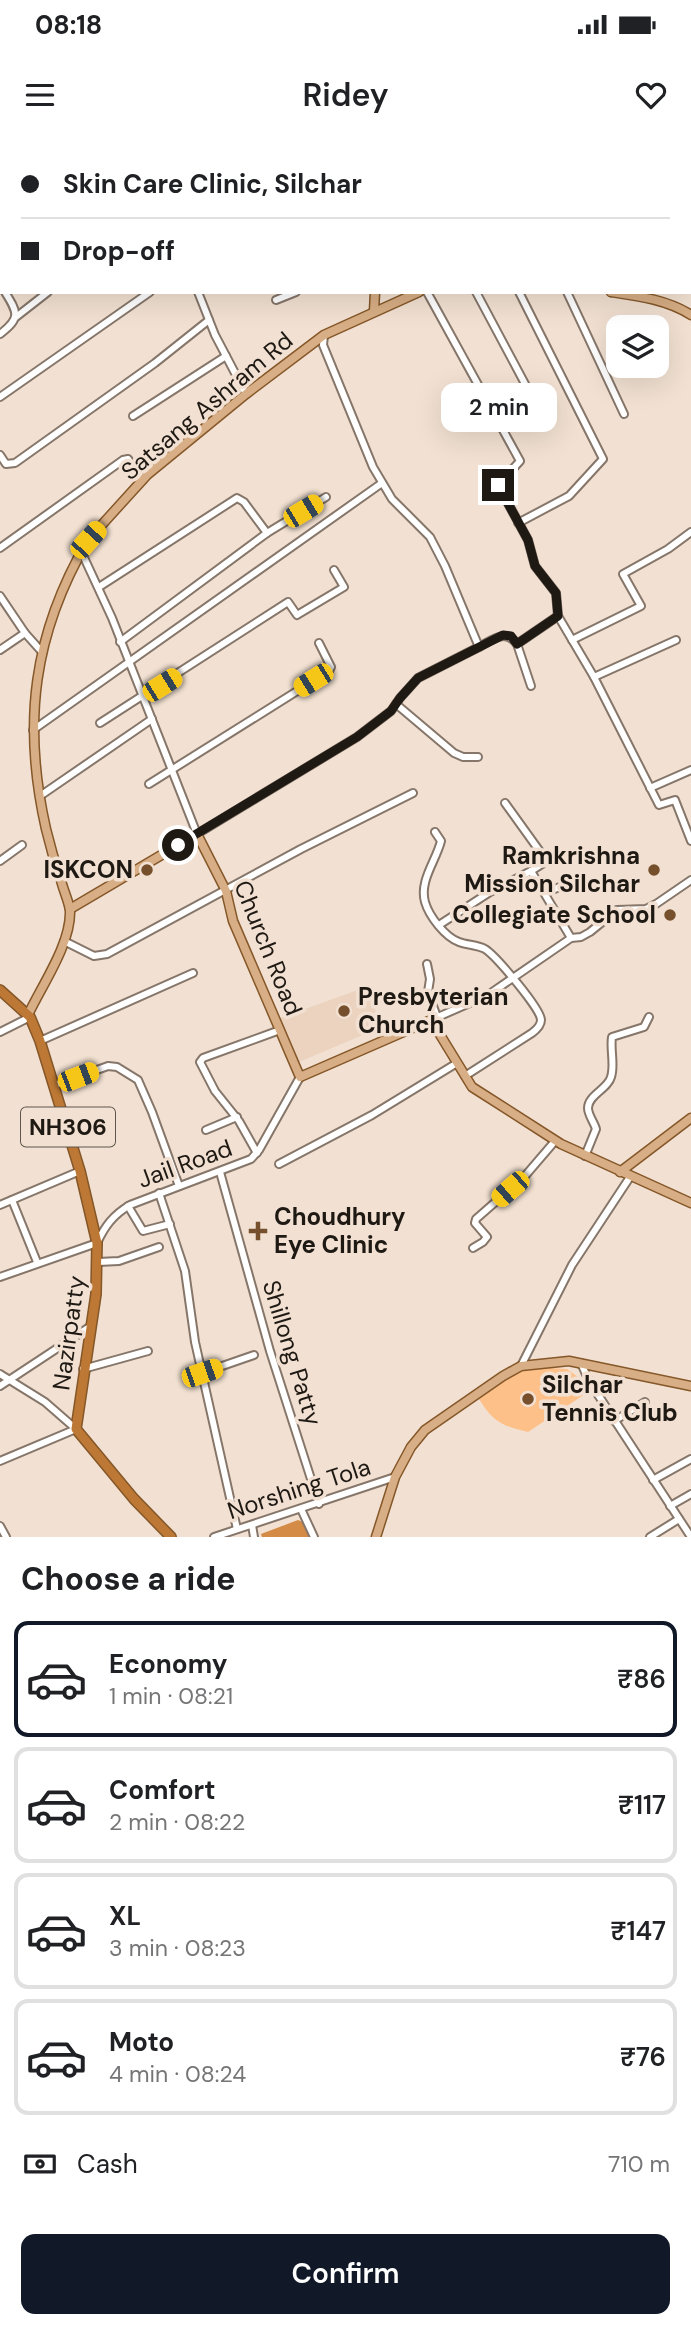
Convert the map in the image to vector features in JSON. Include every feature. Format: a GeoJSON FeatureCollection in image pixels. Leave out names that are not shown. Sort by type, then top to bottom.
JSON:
{"type":"FeatureCollection","features":[{"type":"Feature","properties":{"kind":"highway","name":"NH306"},"geometry":{"type":"LineString","coordinates":[[0,990],[29,1016],[40,1041],[80,1171],[97,1243]]}},
{"type":"Feature","properties":{"kind":"highway","name":"Nazirpatty"},"geometry":{"type":"LineString","coordinates":[[76,1429],[91,1326],[98,1262],[97,1243]]}},
{"type":"Feature","properties":{"kind":"highway"},"geometry":{"type":"LineString","coordinates":[[76,1429],[134,1499],[171,1537]]}},
{"type":"Feature","properties":{"kind":"main road"},"geometry":{"type":"LineString","coordinates":[[374,311],[375,294]]}},
{"type":"Feature","properties":{"kind":"main road","name":"Satsang Ashram Rd"},"geometry":{"type":"LineString","coordinates":[[70,909],[47,830],[36,780],[33,730],[34,698],[42,652],[59,602],[81,551],[143,480],[246,394],[324,335],[414,294]]}},
{"type":"Feature","properties":{"kind":"main road"},"geometry":{"type":"LineString","coordinates":[[624,294],[644,297],[691,315]]}},
{"type":"Feature","properties":{"kind":"main road"},"geometry":{"type":"LineString","coordinates":[[29,1016],[64,941],[70,909],[197,834]]}},
{"type":"Feature","properties":{"kind":"main road","name":"Church Road"},"geometry":{"type":"LineString","coordinates":[[197,834],[226,891],[233,921],[300,1077]]}},
{"type":"Feature","properties":{"kind":"main road"},"geometry":{"type":"LineString","coordinates":[[300,1077],[434,1018],[472,1087],[555,1141],[691,1203]]}},
{"type":"Feature","properties":{"kind":"main road"},"geometry":{"type":"LineString","coordinates":[[620,1172],[691,1118]]}},
{"type":"Feature","properties":{"kind":"main road"},"geometry":{"type":"LineString","coordinates":[[376,1537],[395,1477],[411,1447],[425,1430],[521,1366],[569,1361],[691,1386]]}},
{"type":"Feature","properties":{"kind":"street"},"geometry":{"type":"LineString","coordinates":[[6,294],[16,317]]}},
{"type":"Feature","properties":{"kind":"street"},"geometry":{"type":"LineString","coordinates":[[0,334],[13,324],[16,317],[45,294]]}},
{"type":"Feature","properties":{"kind":"street"},"geometry":{"type":"LineString","coordinates":[[0,397],[147,294]]}},
{"type":"Feature","properties":{"kind":"street"},"geometry":{"type":"LineString","coordinates":[[199,294],[246,394]]}},
{"type":"Feature","properties":{"kind":"street"},"geometry":{"type":"LineString","coordinates":[[276,300],[291,294]]}},
{"type":"Feature","properties":{"kind":"street"},"geometry":{"type":"LineString","coordinates":[[428,294],[520,461],[498,485],[528,540],[537,569],[556,593],[558,616],[594,677],[659,805],[675,800],[691,841]]}},
{"type":"Feature","properties":{"kind":"street"},"geometry":{"type":"LineString","coordinates":[[476,294],[540,411]]}},
{"type":"Feature","properties":{"kind":"street"},"geometry":{"type":"LineString","coordinates":[[518,523],[569,496],[603,459],[520,294]]}},
{"type":"Feature","properties":{"kind":"street"},"geometry":{"type":"LineString","coordinates":[[568,294],[624,414]]}},
{"type":"Feature","properties":{"kind":"street"},"geometry":{"type":"LineString","coordinates":[[1,460],[9,465],[15,463],[155,363],[209,320]]}},
{"type":"Feature","properties":{"kind":"street"},"geometry":{"type":"LineString","coordinates":[[324,335],[323,345],[356,428],[382,483],[401,510],[430,537],[478,646]]}},
{"type":"Feature","properties":{"kind":"street"},"geometry":{"type":"LineString","coordinates":[[133,416],[226,356]]}},
{"type":"Feature","properties":{"kind":"street"},"geometry":{"type":"LineString","coordinates":[[0,548],[123,460],[132,462],[143,480]]}},
{"type":"Feature","properties":{"kind":"street"},"geometry":{"type":"LineString","coordinates":[[33,730],[382,483]]}},
{"type":"Feature","properties":{"kind":"street"},"geometry":{"type":"LineString","coordinates":[[120,642],[267,533],[326,497]]}},
{"type":"Feature","properties":{"kind":"street"},"geometry":{"type":"LineString","coordinates":[[99,587],[237,498],[241,498],[267,533]]}},
{"type":"Feature","properties":{"kind":"street"},"geometry":{"type":"LineString","coordinates":[[572,640],[641,606],[623,574],[691,533]]}},
{"type":"Feature","properties":{"kind":"street"},"geometry":{"type":"LineString","coordinates":[[81,551],[99,587],[197,834],[357,737],[391,711],[418,678],[478,646],[505,635],[511,636],[517,644],[531,686]]}},
{"type":"Feature","properties":{"kind":"street"},"geometry":{"type":"LineString","coordinates":[[100,723],[288,602],[298,615],[344,587],[334,570]]}},
{"type":"Feature","properties":{"kind":"street"},"geometry":{"type":"LineString","coordinates":[[0,596],[25,633],[42,652]]}},
{"type":"Feature","properties":{"kind":"street"},"geometry":{"type":"LineString","coordinates":[[517,644],[558,616]]}},
{"type":"Feature","properties":{"kind":"street"},"geometry":{"type":"LineString","coordinates":[[0,650],[25,633]]}},
{"type":"Feature","properties":{"kind":"street"},"geometry":{"type":"LineString","coordinates":[[594,677],[676,640]]}},
{"type":"Feature","properties":{"kind":"street"},"geometry":{"type":"LineString","coordinates":[[149,784],[329,671],[330,661],[319,643]]}},
{"type":"Feature","properties":{"kind":"street"},"geometry":{"type":"LineString","coordinates":[[396,704],[454,753],[463,757],[478,757]]}},
{"type":"Feature","properties":{"kind":"street"},"geometry":{"type":"LineString","coordinates":[[40,796],[152,719]]}},
{"type":"Feature","properties":{"kind":"street"},"geometry":{"type":"LineString","coordinates":[[650,788],[691,770]]}},
{"type":"Feature","properties":{"kind":"street"},"geometry":{"type":"LineString","coordinates":[[64,941],[94,956],[101,956],[413,793]]}},
{"type":"Feature","properties":{"kind":"street"},"geometry":{"type":"LineString","coordinates":[[439,925],[490,891],[542,864],[543,859],[505,803]]}},
{"type":"Feature","properties":{"kind":"street"},"geometry":{"type":"LineString","coordinates":[[435,832],[441,841],[424,885],[425,902],[439,925],[457,942],[485,949],[535,1006],[541,1019],[541,1024],[532,1033],[465,1076]]}},
{"type":"Feature","properties":{"kind":"street"},"geometry":{"type":"LineString","coordinates":[[0,861],[22,845]]}},
{"type":"Feature","properties":{"kind":"street"},"geometry":{"type":"LineString","coordinates":[[531,871],[571,938]]}},
{"type":"Feature","properties":{"kind":"street"},"geometry":{"type":"LineString","coordinates":[[427,964],[430,979],[428,992],[434,1018],[488,995],[571,938],[590,932],[617,910],[646,909],[691,880]]}},
{"type":"Feature","properties":{"kind":"street"},"geometry":{"type":"LineString","coordinates":[[545,892],[574,881]]}},
{"type":"Feature","properties":{"kind":"street"},"geometry":{"type":"LineString","coordinates":[[40,1041],[193,974]]}},
{"type":"Feature","properties":{"kind":"street"},"geometry":{"type":"LineString","coordinates":[[0,1032],[29,1016]]}},
{"type":"Feature","properties":{"kind":"street"},"geometry":{"type":"LineString","coordinates":[[585,1156],[596,1129],[588,1106],[610,1081],[612,1074],[612,1037],[644,1027],[649,1017]]}},
{"type":"Feature","properties":{"kind":"street"},"geometry":{"type":"LineString","coordinates":[[257,1153],[237,1117],[215,1091],[201,1059],[280,1030]]}},
{"type":"Feature","properties":{"kind":"street"},"geometry":{"type":"LineString","coordinates":[[279,1164],[372,1115],[457,1063]]}},
{"type":"Feature","properties":{"kind":"street"},"geometry":{"type":"LineString","coordinates":[[55,1085],[108,1066],[117,1067],[134,1076],[146,1096],[178,1185]]}},
{"type":"Feature","properties":{"kind":"street","name":"Jail Road"},"geometry":{"type":"LineString","coordinates":[[97,1243],[106,1224],[128,1206],[178,1185],[247,1162],[257,1153],[300,1077]]}},
{"type":"Feature","properties":{"kind":"street"},"geometry":{"type":"LineString","coordinates":[[206,1130],[237,1117]]}},
{"type":"Feature","properties":{"kind":"street"},"geometry":{"type":"LineString","coordinates":[[473,1248],[487,1237],[475,1223],[476,1219],[524,1176],[555,1141]]}},
{"type":"Feature","properties":{"kind":"street"},"geometry":{"type":"LineString","coordinates":[[0,1205],[80,1171]]}},
{"type":"Feature","properties":{"kind":"street","name":"Shillong Patty"},"geometry":{"type":"LineString","coordinates":[[220,1172],[270,1351],[319,1504]]}},
{"type":"Feature","properties":{"kind":"street"},"geometry":{"type":"LineString","coordinates":[[521,1366],[572,1265],[630,1177]]}},
{"type":"Feature","properties":{"kind":"street"},"geometry":{"type":"LineString","coordinates":[[159,1193],[185,1271],[202,1373],[237,1529]]}},
{"type":"Feature","properties":{"kind":"street"},"geometry":{"type":"LineString","coordinates":[[12,1200],[37,1262]]}},
{"type":"Feature","properties":{"kind":"street"},"geometry":{"type":"LineString","coordinates":[[128,1206],[143,1231],[170,1224]]}},
{"type":"Feature","properties":{"kind":"street"},"geometry":{"type":"LineString","coordinates":[[0,1277],[97,1243]]}},
{"type":"Feature","properties":{"kind":"street"},"geometry":{"type":"LineString","coordinates":[[98,1262],[119,1261],[159,1247]]}},
{"type":"Feature","properties":{"kind":"street"},"geometry":{"type":"LineString","coordinates":[[0,1386],[91,1326]]}},
{"type":"Feature","properties":{"kind":"street"},"geometry":{"type":"LineString","coordinates":[[83,1369],[148,1351]]}},
{"type":"Feature","properties":{"kind":"street"},"geometry":{"type":"LineString","coordinates":[[202,1373],[254,1354]]}},
{"type":"Feature","properties":{"kind":"street"},"geometry":{"type":"LineString","coordinates":[[581,1363],[584,1374],[691,1537]]}},
{"type":"Feature","properties":{"kind":"street"},"geometry":{"type":"LineString","coordinates":[[0,1374],[45,1402],[76,1429],[0,1461]]}},
{"type":"Feature","properties":{"kind":"street"},"geometry":{"type":"LineString","coordinates":[[614,1421],[645,1402]]}},
{"type":"Feature","properties":{"kind":"street"},"geometry":{"type":"LineString","coordinates":[[653,1480],[691,1459]]}},
{"type":"Feature","properties":{"kind":"street","name":"Norshing Tola"},"geometry":{"type":"LineString","coordinates":[[214,1537],[395,1477]]}},
{"type":"Feature","properties":{"kind":"street"},"geometry":{"type":"LineString","coordinates":[[670,1506],[691,1494]]}},
{"type":"Feature","properties":{"kind":"street"},"geometry":{"type":"LineString","coordinates":[[301,1509],[314,1537]]}},
{"type":"Feature","properties":{"kind":"street"},"geometry":{"type":"LineString","coordinates":[[650,1537],[679,1519]]}},
{"type":"Feature","properties":{"kind":"street"},"geometry":{"type":"LineString","coordinates":[[252,1525],[254,1537]]}},
{"type":"Feature","properties":{"kind":"street"},"geometry":{"type":"LineString","coordinates":[[0,1526],[6,1537]]}},
{"type":"Feature","properties":{"kind":"shaded area"},"geometry":{"type":"Polygon","coordinates":[[[366,987],[382,1027],[292,1065],[277,1019],[366,987]]]}},
{"type":"Feature","properties":{"kind":"shaded area","name":"Silchar Tennis Club"},"geometry":{"type":"Polygon","coordinates":[[[534,1367],[567,1369],[582,1380],[585,1394],[528,1432],[499,1422],[479,1399],[504,1378],[534,1367]]]}},
{"type":"Feature","properties":{"kind":"shaded area"},"geometry":{"type":"Polygon","coordinates":[[[298,1520],[303,1522],[309,1537],[262,1537],[261,1534],[298,1520]]]}},
{"type":"Feature","properties":{"kind":"place","name":"ISKCON"},"geometry":{"type":"Point","coordinates":[147,870]}},
{"type":"Feature","properties":{"kind":"place","name":"Ramkrishna Mission Silchar"},"geometry":{"type":"Point","coordinates":[654,870]}},
{"type":"Feature","properties":{"kind":"place","name":"Collegiate School"},"geometry":{"type":"Point","coordinates":[670,915]}},
{"type":"Feature","properties":{"kind":"place","name":"Presbyterian Church"},"geometry":{"type":"Point","coordinates":[344,1011]}},
{"type":"Feature","properties":{"kind":"place","name":"Choudhury Eye Clinic"},"geometry":{"type":"Point","coordinates":[258,1231]}},
{"type":"Feature","properties":{"kind":"place","name":"Silchar Tennis Club"},"geometry":{"type":"Point","coordinates":[528,1399]}},
{"type":"Feature","properties":{"kind":"route"},"geometry":{"type":"LineString","coordinates":[[178,845],[357,737],[391,711],[418,678],[503,635],[511,636],[517,644],[558,616],[556,593],[535,566],[528,540],[498,485]]}}]}
